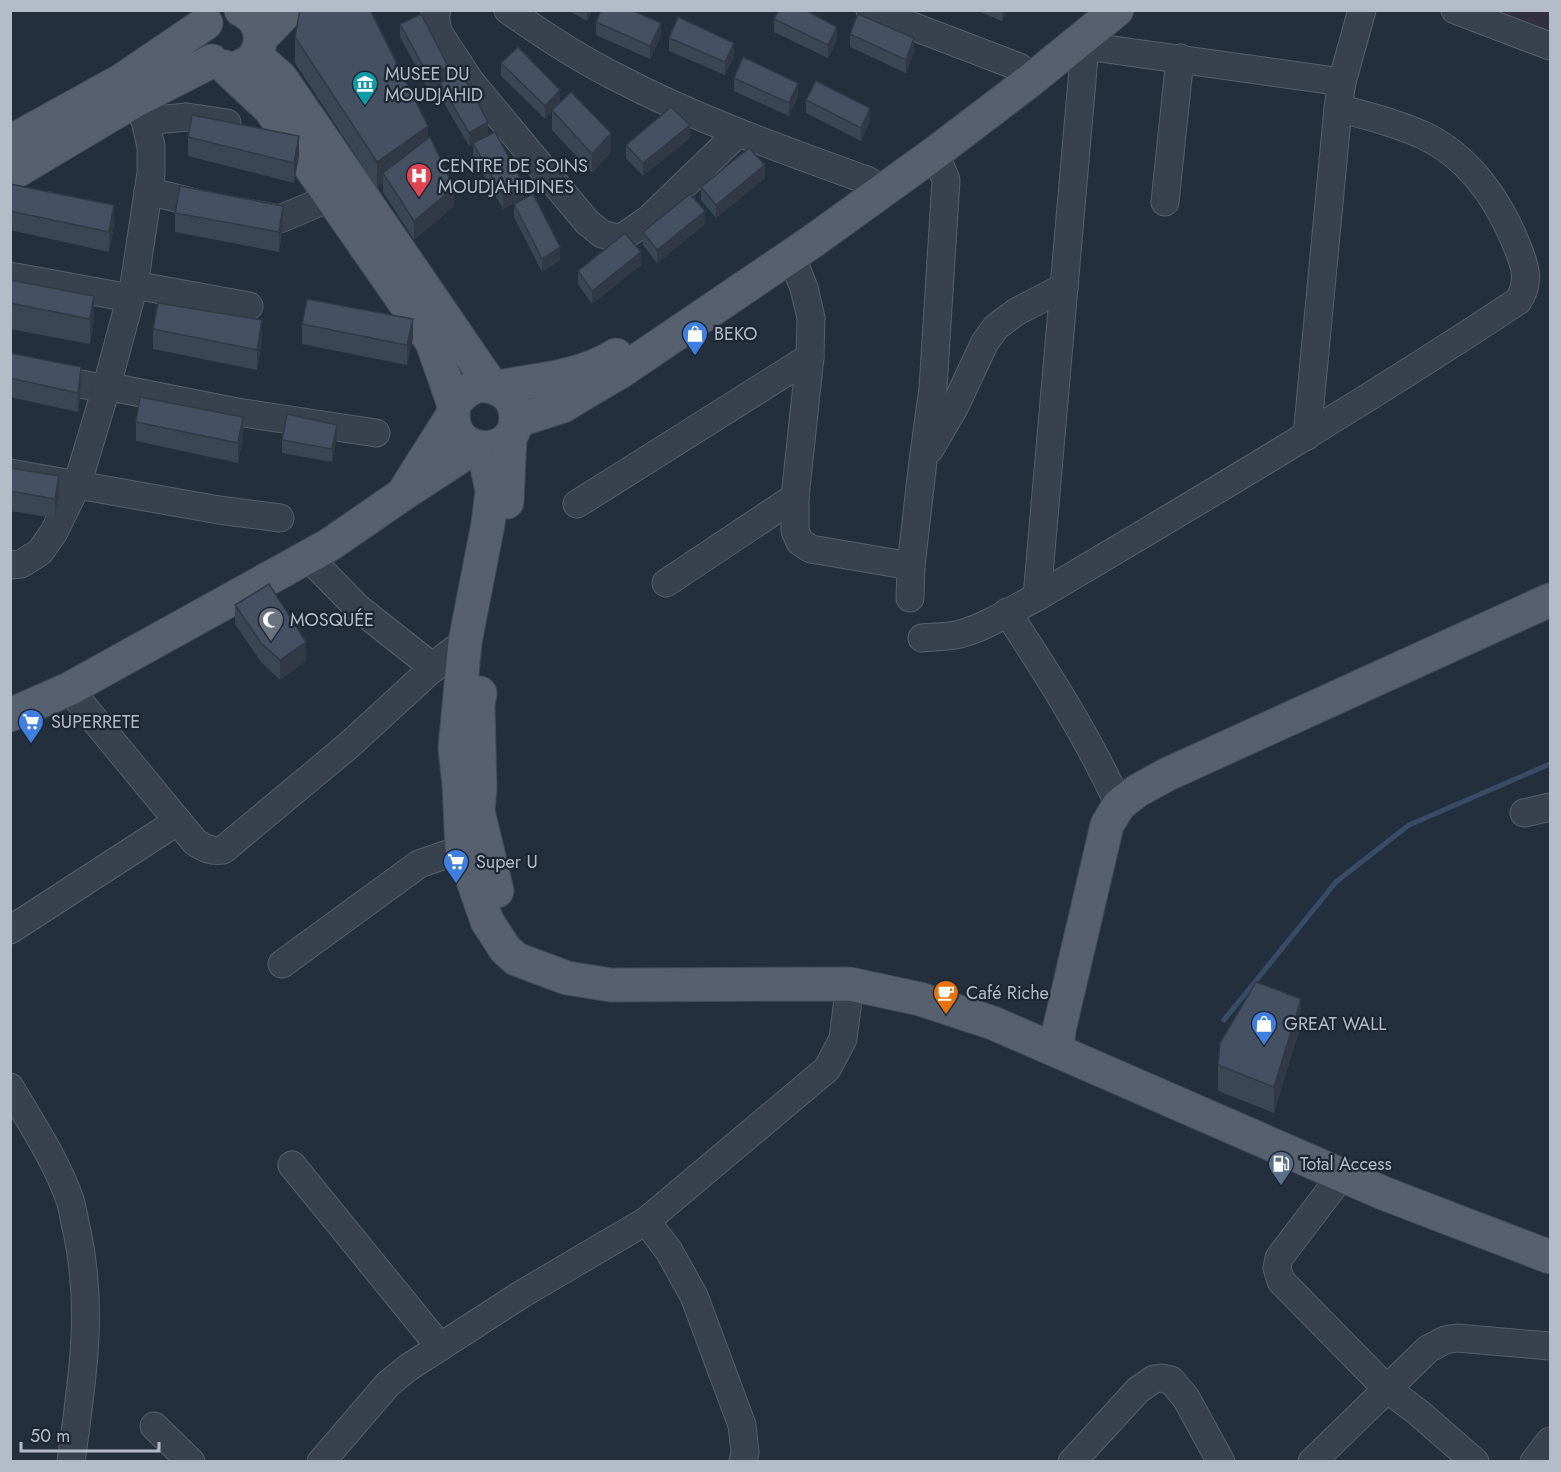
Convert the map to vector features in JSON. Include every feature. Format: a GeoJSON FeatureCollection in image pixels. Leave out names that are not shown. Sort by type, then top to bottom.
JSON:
{"type":"FeatureCollection","features":[{"type":"Feature","properties":{"kind":"main road"},"geometry":{"type":"LineString","coordinates":[[241,10],[254,19],[259,28],[259,47],[494,386],[508,395],[515,407],[496,438],[488,524],[465,642],[455,748],[462,849],[487,921],[505,949],[516,959],[567,978],[611,985],[850,984],[920,999],[993,1023],[1058,1040]]}},
{"type":"Feature","properties":{"kind":"main road"},"geometry":{"type":"LineString","coordinates":[[10,142],[135,100],[218,64],[242,66],[288,10]]}},
{"type":"Feature","properties":{"kind":"main road"},"geometry":{"type":"LineString","coordinates":[[403,494],[460,396],[469,388],[561,376],[610,358],[685,311],[1117,10]]}},
{"type":"Feature","properties":{"kind":"main road"},"geometry":{"type":"LineString","coordinates":[[214,17],[202,32],[205,52],[270,109],[432,342],[453,410],[455,429],[463,440],[496,438]]}},
{"type":"Feature","properties":{"kind":"main road"},"geometry":{"type":"LineString","coordinates":[[10,175],[135,100],[214,17]]}},
{"type":"Feature","properties":{"kind":"main road"},"geometry":{"type":"LineString","coordinates":[[10,716],[69,690],[308,557],[403,494],[496,438],[563,406],[620,372],[791,255],[934,153],[1026,73]]}},
{"type":"Feature","properties":{"kind":"main road"},"geometry":{"type":"LineString","coordinates":[[496,438],[504,533],[478,705],[480,789],[478,811],[494,885],[514,932],[535,949],[560,958],[603,967],[675,968],[793,963],[855,969],[919,980],[984,998],[1058,1040],[1100,1058],[1478,1211],[1551,1237]]}},
{"type":"Feature","properties":{"kind":"main road"},"geometry":{"type":"LineString","coordinates":[[1058,1040],[1098,857],[1107,825],[1119,805],[1154,780],[1551,600]]}},
{"type":"Feature","properties":{"kind":"main road"},"geometry":{"type":"LineString","coordinates":[[1100,1058],[1342,1175],[1393,1197],[1551,1257]]}},
{"type":"Feature","properties":{"kind":"street"},"geometry":{"type":"LineString","coordinates":[[437,10],[435,15],[438,32],[470,81],[587,222],[602,234],[620,239],[649,219],[738,133]]}},
{"type":"Feature","properties":{"kind":"street"},"geometry":{"type":"LineString","coordinates":[[508,10],[536,30],[617,78],[738,133],[869,181]]}},
{"type":"Feature","properties":{"kind":"street"},"geometry":{"type":"LineString","coordinates":[[870,10],[1026,73]]}},
{"type":"Feature","properties":{"kind":"street"},"geometry":{"type":"LineString","coordinates":[[1307,436],[1340,95],[1362,10]]}},
{"type":"Feature","properties":{"kind":"street"},"geometry":{"type":"LineString","coordinates":[[1455,10],[1551,46]]}},
{"type":"Feature","properties":{"kind":"street"},"geometry":{"type":"LineString","coordinates":[[922,638],[958,635],[986,625],[1037,597],[1412,372],[1518,301],[1524,291],[1527,278],[1524,263],[1508,225],[1472,172],[1450,151],[1425,136],[1400,126],[1340,95],[1084,33],[1037,597]]}},
{"type":"Feature","properties":{"kind":"street"},"geometry":{"type":"LineString","coordinates":[[1165,202],[1180,58]]}},
{"type":"Feature","properties":{"kind":"street"},"geometry":{"type":"LineString","coordinates":[[135,100],[187,117],[288,134]]}},
{"type":"Feature","properties":{"kind":"street"},"geometry":{"type":"LineString","coordinates":[[10,565],[21,564],[40,552],[54,532],[77,485],[132,292],[148,191],[151,146],[135,100]]}},
{"type":"Feature","properties":{"kind":"street"},"geometry":{"type":"LineString","coordinates":[[910,598],[910,566],[933,388],[946,180],[934,153]]}},
{"type":"Feature","properties":{"kind":"street"},"geometry":{"type":"LineString","coordinates":[[148,191],[208,206],[280,219],[332,197]]}},
{"type":"Feature","properties":{"kind":"street"},"geometry":{"type":"LineString","coordinates":[[791,255],[804,288],[811,318],[810,357],[795,496],[795,531],[800,542],[812,549],[910,566]]}},
{"type":"Feature","properties":{"kind":"street"},"geometry":{"type":"LineString","coordinates":[[10,276],[249,306]]}},
{"type":"Feature","properties":{"kind":"street"},"geometry":{"type":"LineString","coordinates":[[922,460],[954,408],[986,342],[996,327],[1016,312],[1064,287]]}},
{"type":"Feature","properties":{"kind":"street"},"geometry":{"type":"LineString","coordinates":[[577,504],[810,357]]}},
{"type":"Feature","properties":{"kind":"street"},"geometry":{"type":"LineString","coordinates":[[10,370],[237,412],[376,433]]}},
{"type":"Feature","properties":{"kind":"street"},"geometry":{"type":"LineString","coordinates":[[10,473],[219,510],[280,518]]}},
{"type":"Feature","properties":{"kind":"street"},"geometry":{"type":"LineString","coordinates":[[666,583],[795,496]]}},
{"type":"Feature","properties":{"kind":"street"},"geometry":{"type":"LineString","coordinates":[[308,557],[358,608],[434,668]]}},
{"type":"Feature","properties":{"kind":"street"},"geometry":{"type":"LineString","coordinates":[[1007,612],[1049,675],[1105,775],[1119,805]]}},
{"type":"Feature","properties":{"kind":"street"},"geometry":{"type":"LineString","coordinates":[[69,690],[202,847],[215,851],[223,850],[348,746],[465,642]]}},
{"type":"Feature","properties":{"kind":"street"},"geometry":{"type":"LineString","coordinates":[[1524,813],[1551,807]]}},
{"type":"Feature","properties":{"kind":"street"},"geometry":{"type":"LineString","coordinates":[[10,930],[178,820]]}},
{"type":"Feature","properties":{"kind":"street"},"geometry":{"type":"LineString","coordinates":[[282,964],[419,864],[462,849]]}},
{"type":"Feature","properties":{"kind":"street"},"geometry":{"type":"LineString","coordinates":[[321,1461],[388,1384],[409,1367],[522,1294],[646,1221],[827,1069],[843,1039],[850,984]]}},
{"type":"Feature","properties":{"kind":"street"},"geometry":{"type":"LineString","coordinates":[[10,1087],[46,1150],[70,1200],[80,1249],[86,1305],[85,1353],[71,1461]]}},
{"type":"Feature","properties":{"kind":"street"},"geometry":{"type":"LineString","coordinates":[[292,1165],[440,1347]]}},
{"type":"Feature","properties":{"kind":"street"},"geometry":{"type":"LineString","coordinates":[[1342,1175],[1279,1258],[1277,1268],[1281,1281],[1387,1389],[1475,1461]]}},
{"type":"Feature","properties":{"kind":"street"},"geometry":{"type":"LineString","coordinates":[[646,1221],[669,1251],[694,1296],[742,1425],[746,1452],[743,1461]]}},
{"type":"Feature","properties":{"kind":"street"},"geometry":{"type":"LineString","coordinates":[[1312,1461],[1428,1349],[1444,1340],[1469,1338],[1551,1346]]}},
{"type":"Feature","properties":{"kind":"street"},"geometry":{"type":"LineString","coordinates":[[1072,1461],[1138,1390],[1154,1378],[1171,1380],[1186,1398],[1221,1461]]}},
{"type":"Feature","properties":{"kind":"street"},"geometry":{"type":"LineString","coordinates":[[154,1426],[192,1461]]}},
{"type":"Feature","properties":{"kind":"street"},"geometry":{"type":"LineString","coordinates":[[1534,1461],[1551,1441]]}},
{"type":"Feature","properties":{"kind":"shaded area"},"geometry":{"type":"Polygon","coordinates":[[[1489,11],[1550,11],[1550,34],[1489,11]]]}},
{"type":"Feature","properties":{"kind":"building","name":"MUSEE DU MOUDJAHID"},"geometry":{"type":"Polygon","coordinates":[[[300,10],[370,10],[428,126],[377,162],[295,37],[300,10]]]}},
{"type":"Feature","properties":{"kind":"building"},"geometry":{"type":"Polygon","coordinates":[[[601,10],[631,10],[661,23],[650,46],[596,22],[601,10]]]}},
{"type":"Feature","properties":{"kind":"building"},"geometry":{"type":"Polygon","coordinates":[[[779,10],[805,10],[837,27],[828,45],[774,19],[779,10]]]}},
{"type":"Feature","properties":{"kind":"building"},"geometry":{"type":"Polygon","coordinates":[[[421,14],[448,66],[429,77],[400,24],[421,14]]]}},
{"type":"Feature","properties":{"kind":"building"},"geometry":{"type":"Polygon","coordinates":[[[858,14],[914,38],[906,60],[850,34],[858,14]]]}},
{"type":"Feature","properties":{"kind":"building"},"geometry":{"type":"Polygon","coordinates":[[[678,17],[734,43],[725,62],[669,38],[678,17]]]}},
{"type":"Feature","properties":{"kind":"building"},"geometry":{"type":"Polygon","coordinates":[[[518,47],[560,90],[545,106],[501,63],[518,47]]]}},
{"type":"Feature","properties":{"kind":"building"},"geometry":{"type":"Polygon","coordinates":[[[743,57],[798,83],[789,103],[734,78],[743,57]]]}},
{"type":"Feature","properties":{"kind":"building"},"geometry":{"type":"Polygon","coordinates":[[[461,72],[488,122],[469,133],[440,83],[461,72]]]}},
{"type":"Feature","properties":{"kind":"building"},"geometry":{"type":"Polygon","coordinates":[[[816,81],[870,108],[861,128],[806,100],[816,81]]]}},
{"type":"Feature","properties":{"kind":"building"},"geometry":{"type":"Polygon","coordinates":[[[571,92],[611,133],[592,154],[552,110],[571,92]]]}},
{"type":"Feature","properties":{"kind":"building"},"geometry":{"type":"Polygon","coordinates":[[[671,107],[690,125],[643,163],[626,145],[671,107]]]}},
{"type":"Feature","properties":{"kind":"building"},"geometry":{"type":"Polygon","coordinates":[[[192,115],[299,136],[294,163],[188,137],[192,115]]]}},
{"type":"Feature","properties":{"kind":"building"},"geometry":{"type":"Polygon","coordinates":[[[495,132],[524,185],[503,196],[473,143],[495,132]]]}},
{"type":"Feature","properties":{"kind":"building","name":"CENTRE DE SOINS MOUDJAHIDINES"},"geometry":{"type":"Polygon","coordinates":[[[430,137],[454,187],[414,221],[383,173],[430,137]]]}},
{"type":"Feature","properties":{"kind":"building"},"geometry":{"type":"Polygon","coordinates":[[[749,148],[765,165],[716,205],[701,187],[749,148]]]}},
{"type":"Feature","properties":{"kind":"building"},"geometry":{"type":"Polygon","coordinates":[[[10,184],[114,205],[109,232],[10,211],[10,184]]]}},
{"type":"Feature","properties":{"kind":"building"},"geometry":{"type":"Polygon","coordinates":[[[180,186],[283,206],[279,232],[175,213],[180,186]]]}},
{"type":"Feature","properties":{"kind":"building"},"geometry":{"type":"Polygon","coordinates":[[[533,194],[560,247],[542,259],[514,204],[533,194]]]}},
{"type":"Feature","properties":{"kind":"building"},"geometry":{"type":"Polygon","coordinates":[[[690,194],[705,211],[657,250],[643,232],[690,194]]]}},
{"type":"Feature","properties":{"kind":"building"},"geometry":{"type":"Polygon","coordinates":[[[625,233],[641,252],[592,291],[578,271],[625,233]]]}},
{"type":"Feature","properties":{"kind":"building"},"geometry":{"type":"Polygon","coordinates":[[[10,280],[94,296],[90,319],[10,303],[10,280]]]}},
{"type":"Feature","properties":{"kind":"building"},"geometry":{"type":"Polygon","coordinates":[[[307,299],[413,319],[407,345],[302,324],[307,299]]]}},
{"type":"Feature","properties":{"kind":"building"},"geometry":{"type":"Polygon","coordinates":[[[158,303],[262,320],[257,350],[153,329],[158,303]]]}},
{"type":"Feature","properties":{"kind":"building"},"geometry":{"type":"Polygon","coordinates":[[[10,353],[81,367],[78,393],[10,378],[10,353]]]}},
{"type":"Feature","properties":{"kind":"building"},"geometry":{"type":"Polygon","coordinates":[[[140,397],[243,417],[238,443],[136,422],[140,397]]]}},
{"type":"Feature","properties":{"kind":"building"},"geometry":{"type":"Polygon","coordinates":[[[287,414],[337,425],[332,449],[282,440],[287,414]]]}},
{"type":"Feature","properties":{"kind":"building"},"geometry":{"type":"Polygon","coordinates":[[[10,468],[59,476],[55,499],[10,491],[10,468]]]}},
{"type":"Feature","properties":{"kind":"building"},"geometry":{"type":"Polygon","coordinates":[[[269,584],[306,642],[280,660],[261,643],[235,605],[269,584]]]}},
{"type":"Feature","properties":{"kind":"building","name":"GREAT WALL"},"geometry":{"type":"Polygon","coordinates":[[[1256,982],[1301,999],[1274,1087],[1218,1065],[1220,1043],[1256,982]]]}},
{"type":"Feature","properties":{"kind":"waterway"},"geometry":{"type":"LineString","coordinates":[[1224,1020],[1336,882],[1409,825],[1550,764]]}},
{"type":"Feature","properties":{"kind":"place","name":"MUSEE DU MOUDJAHID"},"geometry":{"type":"Point","coordinates":[365,107]}},
{"type":"Feature","properties":{"kind":"place","name":"CENTRE DE SOINS MOUDJAHIDINES"},"geometry":{"type":"Point","coordinates":[419,199]}},
{"type":"Feature","properties":{"kind":"place","name":"BEKO"},"geometry":{"type":"Point","coordinates":[695,357]}},
{"type":"Feature","properties":{"kind":"place","name":"MOSQUÉE"},"geometry":{"type":"Point","coordinates":[271,643]}},
{"type":"Feature","properties":{"kind":"place","name":"SUPERRETE"},"geometry":{"type":"Point","coordinates":[31,745]}},
{"type":"Feature","properties":{"kind":"place","name":"Super U"},"geometry":{"type":"Point","coordinates":[456,885]}},
{"type":"Feature","properties":{"kind":"place","name":"Café Riche"},"geometry":{"type":"Point","coordinates":[946,1016]}},
{"type":"Feature","properties":{"kind":"place","name":"GREAT WALL"},"geometry":{"type":"Point","coordinates":[1264,1047]}},
{"type":"Feature","properties":{"kind":"place","name":"Total Access"},"geometry":{"type":"Point","coordinates":[1281,1187]}}]}
